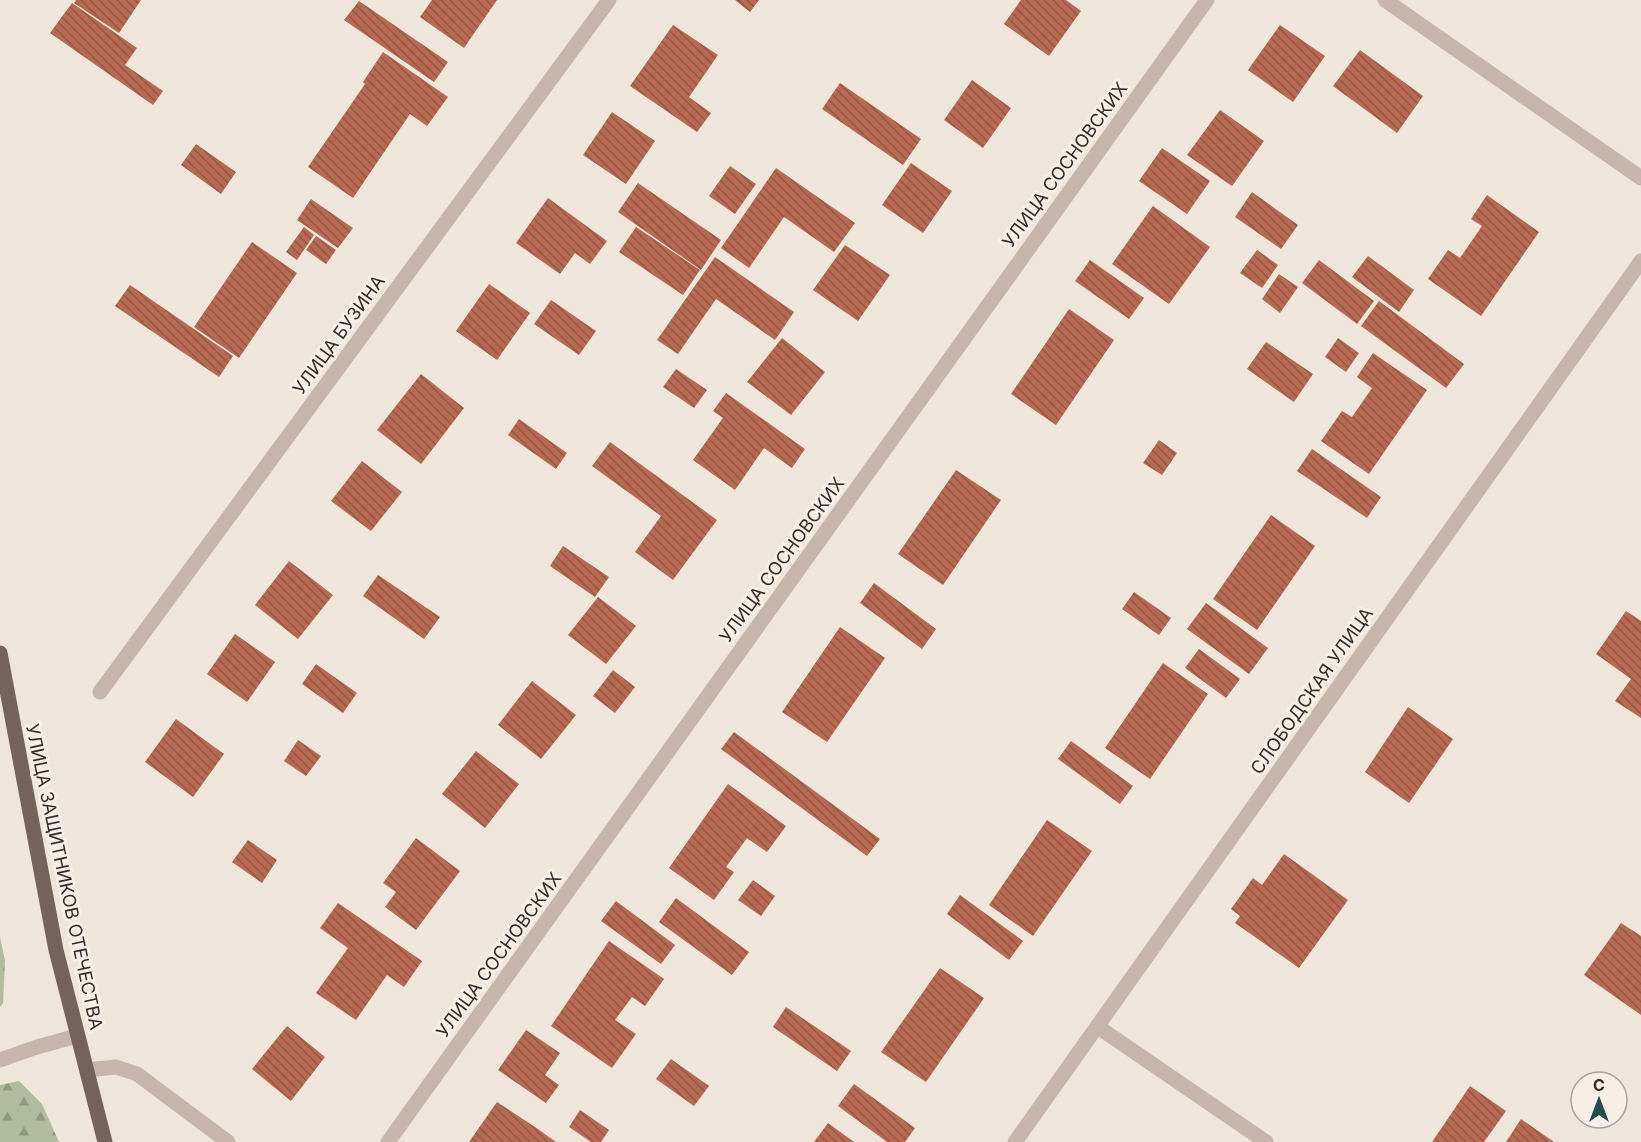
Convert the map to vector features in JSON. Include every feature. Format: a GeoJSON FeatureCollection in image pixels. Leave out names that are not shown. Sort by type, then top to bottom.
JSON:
{"type":"FeatureCollection","features":[{"type":"Feature","properties":{"kind":"main road","name":"УЛИЦА ЗАЩИТНИКОВ ОТЕЧЕСТВА"},"geometry":{"type":"LineString","coordinates":[[0,653],[56,950],[105,1142]]}},
{"type":"Feature","properties":{"kind":"street","name":"УЛИЦА БУЗИНА"},"geometry":{"type":"LineString","coordinates":[[100,692],[609,0]]}},
{"type":"Feature","properties":{"kind":"street","name":"УЛИЦА СОСНОВСКИХ"},"geometry":{"type":"LineString","coordinates":[[388,1142],[1207,0]]}},
{"type":"Feature","properties":{"kind":"street"},"geometry":{"type":"LineString","coordinates":[[1385,0],[1641,178]]}},
{"type":"Feature","properties":{"kind":"street","name":"СЛОБОДСКАЯ УЛИЦА"},"geometry":{"type":"LineString","coordinates":[[1015,1142],[1641,261]]}},
{"type":"Feature","properties":{"kind":"street"},"geometry":{"type":"LineString","coordinates":[[1098,1027],[1266,1142]]}},
{"type":"Feature","properties":{"kind":"street"},"geometry":{"type":"LineString","coordinates":[[0,1060],[77,1036]]}},
{"type":"Feature","properties":{"kind":"street"},"geometry":{"type":"LineString","coordinates":[[87,1070],[116,1067],[137,1074],[228,1142]]}},
{"type":"Feature","properties":{"kind":"green space"},"geometry":{"type":"Polygon","coordinates":[[[0,937],[5,961],[3,1003],[0,1007],[0,937]]]}},
{"type":"Feature","properties":{"kind":"green space"},"geometry":{"type":"Polygon","coordinates":[[[19,1081],[42,1104],[59,1142],[0,1142],[0,1085],[19,1081]]]}},
{"type":"Feature","properties":{"kind":"building"},"geometry":{"type":"Polygon","coordinates":[[[76,0],[141,0],[119,33],[74,3],[76,0]]]}},
{"type":"Feature","properties":{"kind":"building"},"geometry":{"type":"Polygon","coordinates":[[[432,0],[497,0],[464,48],[420,17],[432,0]]]}},
{"type":"Feature","properties":{"kind":"building"},"geometry":{"type":"Polygon","coordinates":[[[735,0],[759,0],[750,12],[735,0]]]}},
{"type":"Feature","properties":{"kind":"building"},"geometry":{"type":"Polygon","coordinates":[[[1021,0],[1066,0],[1081,11],[1049,56],[1004,24],[1021,0]]]}},
{"type":"Feature","properties":{"kind":"building"},"geometry":{"type":"Polygon","coordinates":[[[359,1],[448,62],[434,82],[344,20],[359,1]]]}},
{"type":"Feature","properties":{"kind":"building"},"geometry":{"type":"Polygon","coordinates":[[[72,3],[137,48],[125,65],[163,91],[153,105],[50,33],[72,3]]]}},
{"type":"Feature","properties":{"kind":"building"},"geometry":{"type":"Polygon","coordinates":[[[673,25],[718,55],[689,97],[711,113],[697,132],[630,86],[673,25]]]}},
{"type":"Feature","properties":{"kind":"building"},"geometry":{"type":"Polygon","coordinates":[[[1280,25],[1325,56],[1293,102],[1248,70],[1280,25]]]}},
{"type":"Feature","properties":{"kind":"building"},"geometry":{"type":"Polygon","coordinates":[[[1360,50],[1423,96],[1397,133],[1333,86],[1360,50]]]}},
{"type":"Feature","properties":{"kind":"building"},"geometry":{"type":"Polygon","coordinates":[[[383,52],[448,97],[427,126],[410,114],[353,198],[308,167],[365,84],[363,82],[383,52]]]}},
{"type":"Feature","properties":{"kind":"building"},"geometry":{"type":"Polygon","coordinates":[[[972,80],[1011,108],[983,148],[944,120],[972,80]]]}},
{"type":"Feature","properties":{"kind":"building"},"geometry":{"type":"Polygon","coordinates":[[[840,83],[921,139],[903,165],[822,109],[840,83]]]}},
{"type":"Feature","properties":{"kind":"building"},"geometry":{"type":"Polygon","coordinates":[[[1220,110],[1264,141],[1232,186],[1187,155],[1220,110]]]}},
{"type":"Feature","properties":{"kind":"building"},"geometry":{"type":"Polygon","coordinates":[[[612,112],[655,141],[626,184],[583,155],[612,112]]]}},
{"type":"Feature","properties":{"kind":"building"},"geometry":{"type":"Polygon","coordinates":[[[196,144],[236,172],[221,194],[181,165],[196,144]]]}},
{"type":"Feature","properties":{"kind":"building"},"geometry":{"type":"Polygon","coordinates":[[[1162,148],[1210,181],[1187,214],[1139,181],[1162,148]]]}},
{"type":"Feature","properties":{"kind":"building"},"geometry":{"type":"Polygon","coordinates":[[[911,163],[952,191],[923,233],[882,205],[911,163]]]}},
{"type":"Feature","properties":{"kind":"building"},"geometry":{"type":"Polygon","coordinates":[[[730,166],[756,184],[735,214],[709,196],[730,166]]]}},
{"type":"Feature","properties":{"kind":"building"},"geometry":{"type":"Polygon","coordinates":[[[776,168],[855,223],[834,252],[784,217],[749,268],[721,248],[776,168]]]}},
{"type":"Feature","properties":{"kind":"building"},"geometry":{"type":"Polygon","coordinates":[[[638,183],[721,240],[701,270],[618,212],[638,183]]]}},
{"type":"Feature","properties":{"kind":"building"},"geometry":{"type":"Polygon","coordinates":[[[1252,192],[1298,225],[1281,249],[1235,217],[1252,192]]]}},
{"type":"Feature","properties":{"kind":"building"},"geometry":{"type":"Polygon","coordinates":[[[1487,195],[1539,232],[1481,316],[1428,279],[1448,250],[1460,258],[1482,226],[1471,219],[1487,195]]]}},
{"type":"Feature","properties":{"kind":"building"},"geometry":{"type":"Polygon","coordinates":[[[548,198],[607,241],[590,264],[575,253],[560,274],[516,243],[548,198]]]}},
{"type":"Feature","properties":{"kind":"building"},"geometry":{"type":"Polygon","coordinates":[[[311,199],[353,228],[338,248],[297,220],[311,199]]]}},
{"type":"Feature","properties":{"kind":"building"},"geometry":{"type":"Polygon","coordinates":[[[1153,206],[1210,247],[1169,304],[1112,264],[1153,206]]]}},
{"type":"Feature","properties":{"kind":"building"},"geometry":{"type":"Polygon","coordinates":[[[304,227],[314,235],[297,260],[286,252],[304,227]]]}},
{"type":"Feature","properties":{"kind":"building"},"geometry":{"type":"Polygon","coordinates":[[[636,227],[700,270],[683,295],[619,252],[636,227]]]}},
{"type":"Feature","properties":{"kind":"building"},"geometry":{"type":"Polygon","coordinates":[[[316,236],[336,250],[326,264],[306,250],[316,236]]]}},
{"type":"Feature","properties":{"kind":"building"},"geometry":{"type":"Polygon","coordinates":[[[252,242],[297,273],[239,358],[194,327],[252,242]]]}},
{"type":"Feature","properties":{"kind":"building"},"geometry":{"type":"Polygon","coordinates":[[[845,245],[890,275],[858,321],[813,290],[845,245]]]}},
{"type":"Feature","properties":{"kind":"building"},"geometry":{"type":"Polygon","coordinates":[[[1257,250],[1278,265],[1262,288],[1240,273],[1257,250]]]}},
{"type":"Feature","properties":{"kind":"building"},"geometry":{"type":"Polygon","coordinates":[[[1368,256],[1414,290],[1399,312],[1352,277],[1368,256]]]}},
{"type":"Feature","properties":{"kind":"building"},"geometry":{"type":"Polygon","coordinates":[[[715,257],[794,312],[775,340],[716,299],[678,354],[657,340],[715,257]]]}},
{"type":"Feature","properties":{"kind":"building"},"geometry":{"type":"Polygon","coordinates":[[[1090,260],[1144,298],[1129,319],[1075,281],[1090,260]]]}},
{"type":"Feature","properties":{"kind":"building"},"geometry":{"type":"Polygon","coordinates":[[[1319,260],[1374,301],[1357,324],[1302,283],[1319,260]]]}},
{"type":"Feature","properties":{"kind":"building"},"geometry":{"type":"Polygon","coordinates":[[[1279,274],[1298,287],[1280,313],[1262,299],[1279,274]]]}},
{"type":"Feature","properties":{"kind":"building"},"geometry":{"type":"Polygon","coordinates":[[[489,284],[530,313],[497,360],[456,331],[489,284]]]}},
{"type":"Feature","properties":{"kind":"building"},"geometry":{"type":"Polygon","coordinates":[[[130,285],[233,356],[219,377],[115,306],[130,285]]]}},
{"type":"Feature","properties":{"kind":"building"},"geometry":{"type":"Polygon","coordinates":[[[551,300],[596,331],[579,355],[534,324],[551,300]]]}},
{"type":"Feature","properties":{"kind":"building"},"geometry":{"type":"Polygon","coordinates":[[[1379,301],[1464,364],[1446,388],[1361,326],[1379,301]]]}},
{"type":"Feature","properties":{"kind":"building"},"geometry":{"type":"Polygon","coordinates":[[[1069,309],[1114,340],[1056,425],[1011,394],[1069,309]]]}},
{"type":"Feature","properties":{"kind":"building"},"geometry":{"type":"Polygon","coordinates":[[[782,338],[825,372],[791,415],[747,382],[782,338]]]}},
{"type":"Feature","properties":{"kind":"building"},"geometry":{"type":"Polygon","coordinates":[[[1338,338],[1359,353],[1346,372],[1325,357],[1338,338]]]}},
{"type":"Feature","properties":{"kind":"building"},"geometry":{"type":"Polygon","coordinates":[[[1266,342],[1313,374],[1294,402],[1247,369],[1266,342]]]}},
{"type":"Feature","properties":{"kind":"building"},"geometry":{"type":"Polygon","coordinates":[[[1373,353],[1427,390],[1369,474],[1321,441],[1342,411],[1352,417],[1372,388],[1357,377],[1373,353]]]}},
{"type":"Feature","properties":{"kind":"building"},"geometry":{"type":"Polygon","coordinates":[[[676,369],[707,390],[694,408],[663,387],[676,369]]]}},
{"type":"Feature","properties":{"kind":"building"},"geometry":{"type":"Polygon","coordinates":[[[421,374],[464,408],[421,464],[377,430],[421,374]]]}},
{"type":"Feature","properties":{"kind":"building"},"geometry":{"type":"Polygon","coordinates":[[[726,393],[805,449],[792,468],[764,448],[735,490],[693,460],[723,418],[713,411],[726,393]]]}},
{"type":"Feature","properties":{"kind":"building"},"geometry":{"type":"Polygon","coordinates":[[[519,419],[567,453],[556,469],[508,435],[519,419]]]}},
{"type":"Feature","properties":{"kind":"building"},"geometry":{"type":"Polygon","coordinates":[[[1159,440],[1177,453],[1162,475],[1143,463],[1159,440]]]}},
{"type":"Feature","properties":{"kind":"building"},"geometry":{"type":"Polygon","coordinates":[[[610,442],[717,520],[673,580],[635,552],[661,516],[592,466],[610,442]]]}},
{"type":"Feature","properties":{"kind":"building"},"geometry":{"type":"Polygon","coordinates":[[[1312,449],[1381,497],[1367,518],[1297,471],[1312,449]]]}},
{"type":"Feature","properties":{"kind":"building"},"geometry":{"type":"Polygon","coordinates":[[[362,461],[402,492],[371,531],[331,501],[362,461]]]}},
{"type":"Feature","properties":{"kind":"building"},"geometry":{"type":"Polygon","coordinates":[[[956,470],[1001,500],[943,585],[898,554],[956,470]]]}},
{"type":"Feature","properties":{"kind":"building"},"geometry":{"type":"Polygon","coordinates":[[[1271,515],[1315,546],[1257,630],[1213,599],[1271,515]]]}},
{"type":"Feature","properties":{"kind":"building"},"geometry":{"type":"Polygon","coordinates":[[[563,546],[609,577],[595,597],[550,566],[563,546]]]}},
{"type":"Feature","properties":{"kind":"building"},"geometry":{"type":"Polygon","coordinates":[[[289,561],[333,595],[298,639],[255,605],[289,561]]]}},
{"type":"Feature","properties":{"kind":"building"},"geometry":{"type":"Polygon","coordinates":[[[378,575],[440,617],[424,639],[363,596],[378,575]]]}},
{"type":"Feature","properties":{"kind":"building"},"geometry":{"type":"Polygon","coordinates":[[[874,583],[936,629],[922,649],[860,603],[874,583]]]}},
{"type":"Feature","properties":{"kind":"building"},"geometry":{"type":"Polygon","coordinates":[[[1134,592],[1171,618],[1159,635],[1122,609],[1134,592]]]}},
{"type":"Feature","properties":{"kind":"building"},"geometry":{"type":"Polygon","coordinates":[[[598,597],[636,626],[606,664],[568,635],[598,597]]]}},
{"type":"Feature","properties":{"kind":"building"},"geometry":{"type":"Polygon","coordinates":[[[1206,603],[1268,648],[1249,674],[1187,629],[1206,603]]]}},
{"type":"Feature","properties":{"kind":"building"},"geometry":{"type":"Polygon","coordinates":[[[1626,611],[1641,621],[1641,718],[1615,701],[1631,679],[1596,654],[1626,611]]]}},
{"type":"Feature","properties":{"kind":"building"},"geometry":{"type":"Polygon","coordinates":[[[840,627],[885,658],[827,742],[782,712],[840,627]]]}},
{"type":"Feature","properties":{"kind":"building"},"geometry":{"type":"Polygon","coordinates":[[[235,634],[275,662],[247,702],[207,674],[235,634]]]}},
{"type":"Feature","properties":{"kind":"building"},"geometry":{"type":"Polygon","coordinates":[[[1199,649],[1240,679],[1226,698],[1185,668],[1199,649]]]}},
{"type":"Feature","properties":{"kind":"building"},"geometry":{"type":"Polygon","coordinates":[[[1163,663],[1208,694],[1150,779],[1105,748],[1163,663]]]}},
{"type":"Feature","properties":{"kind":"building"},"geometry":{"type":"Polygon","coordinates":[[[316,664],[357,693],[343,713],[302,684],[316,664]]]}},
{"type":"Feature","properties":{"kind":"building"},"geometry":{"type":"Polygon","coordinates":[[[613,670],[635,687],[615,713],[593,696],[613,670]]]}},
{"type":"Feature","properties":{"kind":"building"},"geometry":{"type":"Polygon","coordinates":[[[532,681],[576,715],[541,759],[498,725],[532,681]]]}},
{"type":"Feature","properties":{"kind":"building"},"geometry":{"type":"Polygon","coordinates":[[[1408,707],[1453,739],[1409,803],[1365,772],[1408,707]]]}},
{"type":"Feature","properties":{"kind":"building"},"geometry":{"type":"Polygon","coordinates":[[[176,719],[224,754],[193,797],[145,762],[176,719]]]}},
{"type":"Feature","properties":{"kind":"building"},"geometry":{"type":"Polygon","coordinates":[[[734,732],[880,839],[867,856],[721,749],[734,732]]]}},
{"type":"Feature","properties":{"kind":"building"},"geometry":{"type":"Polygon","coordinates":[[[298,740],[321,756],[306,776],[284,761],[298,740]]]}},
{"type":"Feature","properties":{"kind":"building"},"geometry":{"type":"Polygon","coordinates":[[[1071,741],[1133,786],[1120,804],[1058,759],[1071,741]]]}},
{"type":"Feature","properties":{"kind":"building"},"geometry":{"type":"Polygon","coordinates":[[[476,751],[519,784],[485,828],[442,794],[476,751]]]}},
{"type":"Feature","properties":{"kind":"building"},"geometry":{"type":"Polygon","coordinates":[[[728,784],[786,826],[767,852],[747,838],[726,867],[734,872],[714,900],[669,868],[728,784]]]}},
{"type":"Feature","properties":{"kind":"building"},"geometry":{"type":"Polygon","coordinates":[[[1047,820],[1092,851],[1033,936],[989,905],[1047,820]]]}},
{"type":"Feature","properties":{"kind":"building"},"geometry":{"type":"Polygon","coordinates":[[[416,838],[460,871],[416,930],[385,907],[396,892],[383,883],[416,838]]]}},
{"type":"Feature","properties":{"kind":"building"},"geometry":{"type":"Polygon","coordinates":[[[248,840],[277,860],[262,883],[232,862],[248,840]]]}},
{"type":"Feature","properties":{"kind":"building"},"geometry":{"type":"Polygon","coordinates":[[[1284,854],[1348,900],[1299,968],[1235,923],[1240,916],[1231,909],[1253,878],[1262,885],[1284,854]]]}},
{"type":"Feature","properties":{"kind":"building"},"geometry":{"type":"Polygon","coordinates":[[[753,880],[775,896],[761,916],[738,900],[753,880]]]}},
{"type":"Feature","properties":{"kind":"building"},"geometry":{"type":"Polygon","coordinates":[[[960,895],[1023,941],[1009,960],[947,914],[960,895]]]}},
{"type":"Feature","properties":{"kind":"building"},"geometry":{"type":"Polygon","coordinates":[[[676,898],[749,952],[732,975],[659,922],[676,898]]]}},
{"type":"Feature","properties":{"kind":"building"},"geometry":{"type":"Polygon","coordinates":[[[616,901],[675,945],[661,964],[601,921],[616,901]]]}},
{"type":"Feature","properties":{"kind":"building"},"geometry":{"type":"Polygon","coordinates":[[[338,903],[422,961],[404,987],[387,975],[356,1020],[316,993],[348,948],[320,928],[338,903]]]}},
{"type":"Feature","properties":{"kind":"building"},"geometry":{"type":"Polygon","coordinates":[[[1621,923],[1641,936],[1641,1015],[1584,975],[1621,923]]]}},
{"type":"Feature","properties":{"kind":"building"},"geometry":{"type":"Polygon","coordinates":[[[609,941],[664,979],[645,1006],[632,997],[615,1020],[636,1034],[612,1068],[551,1026],[609,941]]]}},
{"type":"Feature","properties":{"kind":"building"},"geometry":{"type":"Polygon","coordinates":[[[940,968],[984,998],[926,1082],[881,1052],[940,968]]]}},
{"type":"Feature","properties":{"kind":"building"},"geometry":{"type":"Polygon","coordinates":[[[786,1007],[851,1051],[837,1071],[773,1027],[786,1007]]]}},
{"type":"Feature","properties":{"kind":"building"},"geometry":{"type":"Polygon","coordinates":[[[287,1026],[325,1057],[291,1101],[252,1069],[287,1026]]]}},
{"type":"Feature","properties":{"kind":"building"},"geometry":{"type":"Polygon","coordinates":[[[526,1030],[560,1053],[545,1075],[559,1085],[546,1103],[498,1070],[526,1030]]]}},
{"type":"Feature","properties":{"kind":"building"},"geometry":{"type":"Polygon","coordinates":[[[671,1059],[709,1086],[694,1106],[656,1079],[671,1059]]]}},
{"type":"Feature","properties":{"kind":"building"},"geometry":{"type":"Polygon","coordinates":[[[854,1084],[915,1128],[905,1142],[887,1142],[838,1106],[854,1084]]]}},
{"type":"Feature","properties":{"kind":"building"},"geometry":{"type":"Polygon","coordinates":[[[1470,1086],[1506,1111],[1484,1142],[1432,1142],[1470,1086]]]}},
{"type":"Feature","properties":{"kind":"building"},"geometry":{"type":"Polygon","coordinates":[[[497,1102],[535,1127],[556,1142],[469,1142],[497,1102]]]}},
{"type":"Feature","properties":{"kind":"building"},"geometry":{"type":"Polygon","coordinates":[[[580,1110],[609,1130],[601,1142],[591,1142],[569,1127],[580,1110]]]}},
{"type":"Feature","properties":{"kind":"building"},"geometry":{"type":"Polygon","coordinates":[[[1521,1119],[1554,1142],[1506,1142],[1521,1119]]]}},
{"type":"Feature","properties":{"kind":"building"},"geometry":{"type":"Polygon","coordinates":[[[828,1123],[854,1142],[814,1142],[828,1123]]]}}]}
